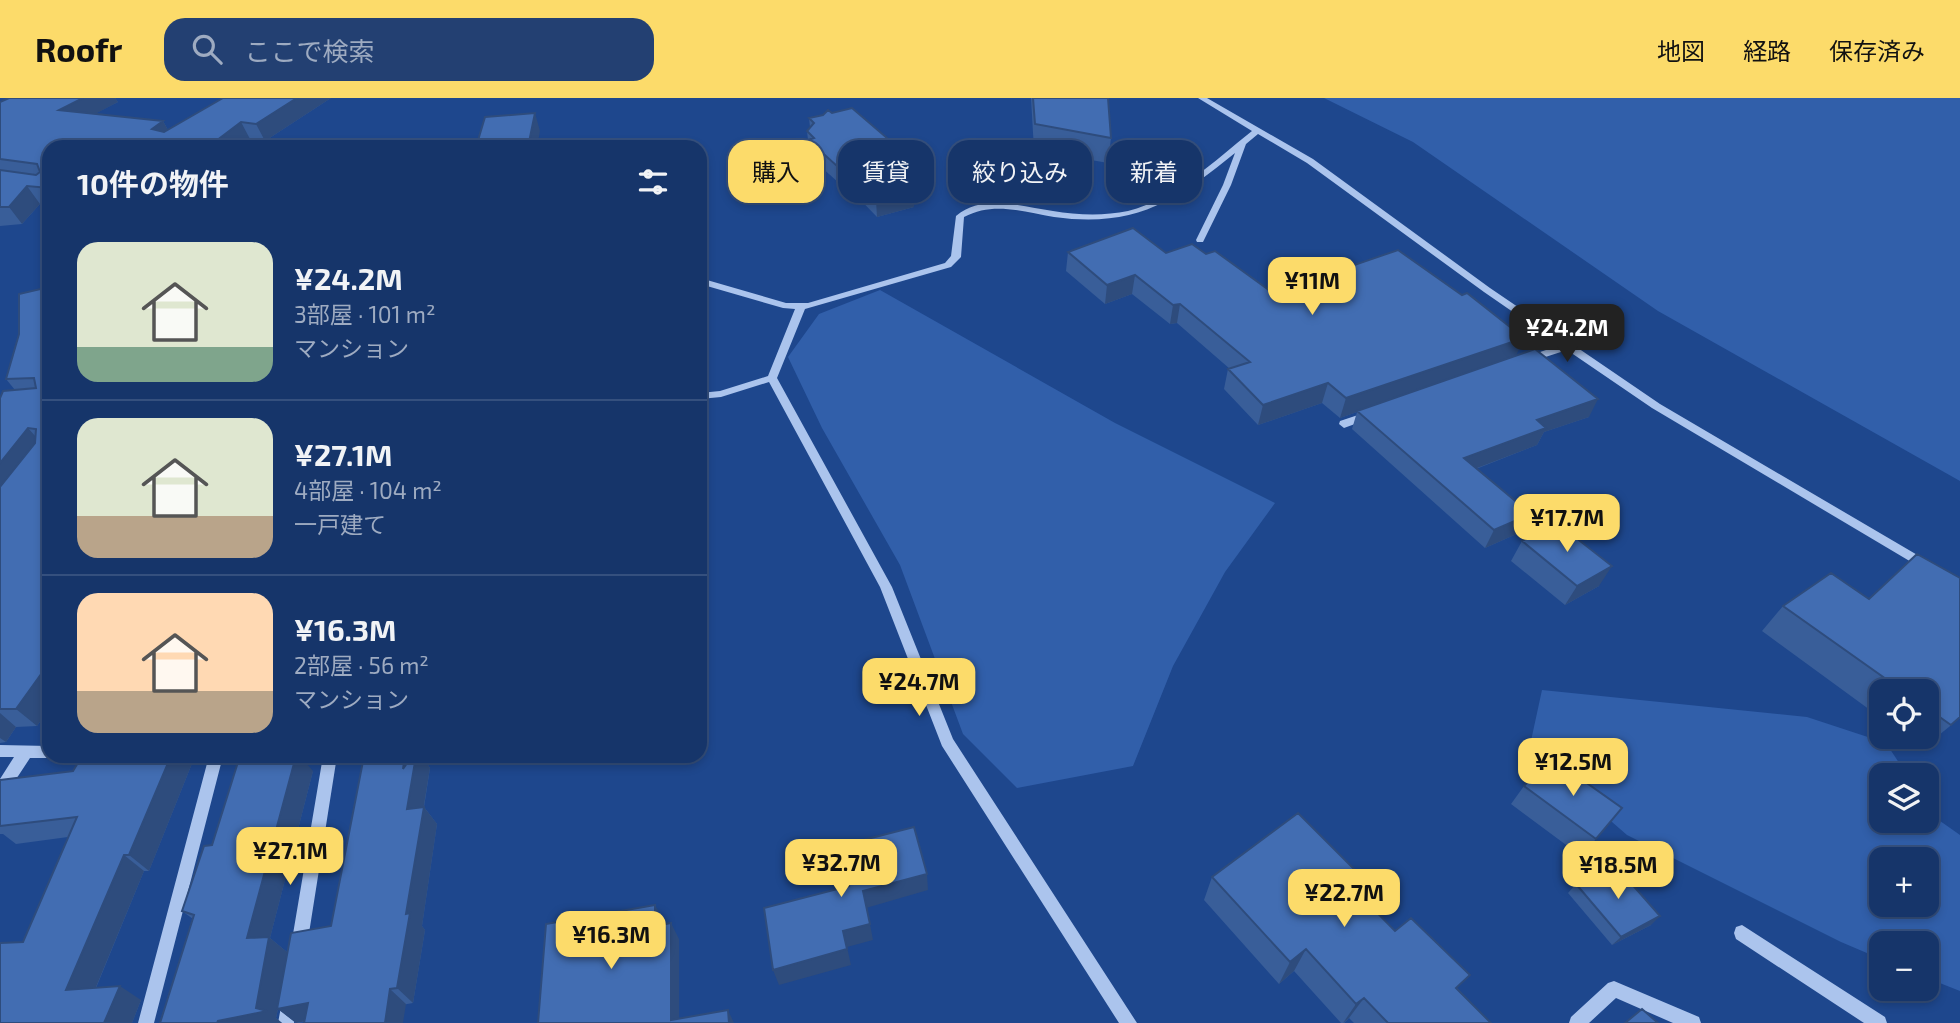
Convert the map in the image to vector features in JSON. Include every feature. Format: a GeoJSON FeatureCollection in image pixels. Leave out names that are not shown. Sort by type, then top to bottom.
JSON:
{"type":"FeatureCollection","features":[{"type":"Feature","properties":{"kind":"street"},"geometry":{"type":"LineString","coordinates":[[1202,98],[1310,161],[1568,346],[1656,405],[1937,572]]}},
{"type":"Feature","properties":{"kind":"street"},"geometry":{"type":"LineString","coordinates":[[707,283],[786,306],[801,306],[948,265],[956,257],[960,216],[971,208],[1003,204],[1093,217],[1131,212],[1164,202],[1258,131]]}},
{"type":"Feature","properties":{"kind":"street"},"geometry":{"type":"LineString","coordinates":[[1200,240],[1227,185],[1242,143]]}},
{"type":"Feature","properties":{"kind":"street"},"geometry":{"type":"LineString","coordinates":[[772,378],[801,306]]}},
{"type":"Feature","properties":{"kind":"street"},"geometry":{"type":"LineString","coordinates":[[1516,364],[1568,346]]}},
{"type":"Feature","properties":{"kind":"street"},"geometry":{"type":"LineString","coordinates":[[707,395],[721,394],[772,378]]}},
{"type":"Feature","properties":{"kind":"street"},"geometry":{"type":"LineString","coordinates":[[772,378],[886,587],[947,742],[1129,1023]]}},
{"type":"Feature","properties":{"kind":"street"},"geometry":{"type":"LineString","coordinates":[[1344,424],[1383,410]]}},
{"type":"Feature","properties":{"kind":"street"},"geometry":{"type":"LineString","coordinates":[[0,751],[42,752]]}},
{"type":"Feature","properties":{"kind":"street"},"geometry":{"type":"LineString","coordinates":[[0,790],[26,752]]}},
{"type":"Feature","properties":{"kind":"street"},"geometry":{"type":"LineString","coordinates":[[146,1023],[214,763]]}},
{"type":"Feature","properties":{"kind":"street"},"geometry":{"type":"LineString","coordinates":[[297,956],[329,763]]}},
{"type":"Feature","properties":{"kind":"street"},"geometry":{"type":"LineString","coordinates":[[1742,933],[1879,1023]]}},
{"type":"Feature","properties":{"kind":"street"},"geometry":{"type":"LineString","coordinates":[[286,1023],[293,983]]}},
{"type":"Feature","properties":{"kind":"street"},"geometry":{"type":"LineString","coordinates":[[1577,1023],[1614,989],[1693,1023]]}},
{"type":"Feature","properties":{"kind":"shaded area"},"geometry":{"type":"Polygon","coordinates":[[[1324,98],[1960,98],[1960,481],[1658,311],[1413,142],[1324,98]]]}},
{"type":"Feature","properties":{"kind":"shaded area"},"geometry":{"type":"Polygon","coordinates":[[[880,290],[1115,423],[1275,503],[1225,572],[1173,666],[1133,766],[1017,788],[963,734],[900,565],[822,428],[788,357],[819,314],[880,290]]]}},
{"type":"Feature","properties":{"kind":"shaded area"},"geometry":{"type":"Polygon","coordinates":[[[1542,690],[1807,717],[1869,737],[1869,749],[1890,749],[1899,763],[1869,763],[1869,833],[1939,833],[1939,820],[1960,835],[1960,991],[1939,983],[1939,931],[1869,931],[1869,954],[1627,835],[1529,750],[1542,690]]]}},
{"type":"Feature","properties":{"kind":"building"},"geometry":{"type":"Polygon","coordinates":[[[9,98],[83,98],[59,110],[163,121],[152,129],[164,132],[223,98],[297,98],[256,124],[241,122],[217,140],[42,140],[42,187],[27,186],[9,207],[0,207],[0,170],[36,175],[40,172],[37,164],[0,159],[0,102],[9,98]]]}},
{"type":"Feature","properties":{"kind":"building"},"geometry":{"type":"Polygon","coordinates":[[[1033,98],[1108,98],[1111,138],[1035,124],[1033,98]]]}},
{"type":"Feature","properties":{"kind":"building"},"geometry":{"type":"Polygon","coordinates":[[[852,108],[889,140],[838,140],[837,166],[824,154],[824,140],[808,140],[814,138],[807,131],[814,123],[809,118],[823,115],[828,110],[832,113],[852,108]]]}},
{"type":"Feature","properties":{"kind":"building"},"geometry":{"type":"Polygon","coordinates":[[[535,113],[529,140],[478,140],[485,117],[535,113]]]}},
{"type":"Feature","properties":{"kind":"building"},"geometry":{"type":"Polygon","coordinates":[[[1133,228],[1166,253],[1192,244],[1206,254],[1215,251],[1273,293],[1398,250],[1462,295],[1467,293],[1524,338],[1346,398],[1328,383],[1263,405],[1228,369],[1250,362],[1180,304],[1173,305],[1135,275],[1107,285],[1068,252],[1133,228]]]}},
{"type":"Feature","properties":{"kind":"building"},"geometry":{"type":"Polygon","coordinates":[[[42,289],[42,673],[16,709],[0,709],[0,487],[35,443],[36,429],[28,428],[0,463],[0,398],[3,391],[36,388],[34,378],[6,379],[19,334],[19,294],[42,289]]]}},
{"type":"Feature","properties":{"kind":"building"},"geometry":{"type":"Polygon","coordinates":[[[1535,349],[1598,399],[1537,420],[1546,428],[1464,458],[1531,514],[1494,530],[1357,411],[1535,349]]]}},
{"type":"Feature","properties":{"kind":"building"},"geometry":{"type":"Polygon","coordinates":[[[1557,523],[1612,566],[1577,586],[1522,541],[1557,523]]]}},
{"type":"Feature","properties":{"kind":"building"},"geometry":{"type":"Polygon","coordinates":[[[1917,554],[1960,578],[1960,717],[1951,725],[1939,716],[1939,679],[1886,679],[1783,606],[1831,573],[1869,599],[1917,554]]]}},
{"type":"Feature","properties":{"kind":"building"},"geometry":{"type":"Polygon","coordinates":[[[1550,757],[1622,808],[1596,839],[1524,786],[1550,757]]]}},
{"type":"Feature","properties":{"kind":"building"},"geometry":{"type":"Polygon","coordinates":[[[78,763],[168,763],[129,855],[124,855],[66,990],[120,986],[104,1023],[0,1023],[0,943],[23,942],[77,817],[0,826],[0,780],[73,771],[78,763]]]}},
{"type":"Feature","properties":{"kind":"building"},"geometry":{"type":"Polygon","coordinates":[[[238,763],[294,763],[247,938],[269,937],[256,1008],[267,1011],[217,1023],[160,1023],[194,915],[182,911],[204,846],[212,845],[238,763]]]}},
{"type":"Feature","properties":{"kind":"building"},"geometry":{"type":"Polygon","coordinates":[[[363,763],[404,763],[403,769],[407,763],[415,763],[407,809],[424,807],[397,988],[390,989],[385,1023],[304,1023],[308,1003],[277,1009],[291,933],[331,926],[363,763]]]}},
{"type":"Feature","properties":{"kind":"building"},"geometry":{"type":"Polygon","coordinates":[[[1298,813],[1354,869],[1343,878],[1395,931],[1411,918],[1470,975],[1456,988],[1491,1023],[1388,1023],[1364,998],[1356,1004],[1306,949],[1290,962],[1212,877],[1298,813]]]}},
{"type":"Feature","properties":{"kind":"building"},"geometry":{"type":"Polygon","coordinates":[[[914,827],[927,874],[863,891],[870,924],[843,931],[847,949],[773,970],[764,908],[849,886],[840,846],[914,827]]]}},
{"type":"Feature","properties":{"kind":"building"},"geometry":{"type":"Polygon","coordinates":[[[1615,865],[1660,916],[1621,937],[1576,884],[1615,865]]]}},
{"type":"Feature","properties":{"kind":"building"},"geometry":{"type":"Polygon","coordinates":[[[655,905],[655,926],[671,923],[671,1020],[728,1010],[729,1023],[538,1023],[546,924],[655,905]]]}},
{"type":"Feature","properties":{"kind":"building"},"geometry":{"type":"Polygon","coordinates":[[[1642,1009],[1658,1023],[1625,1023],[1642,1009]]]}}]}
